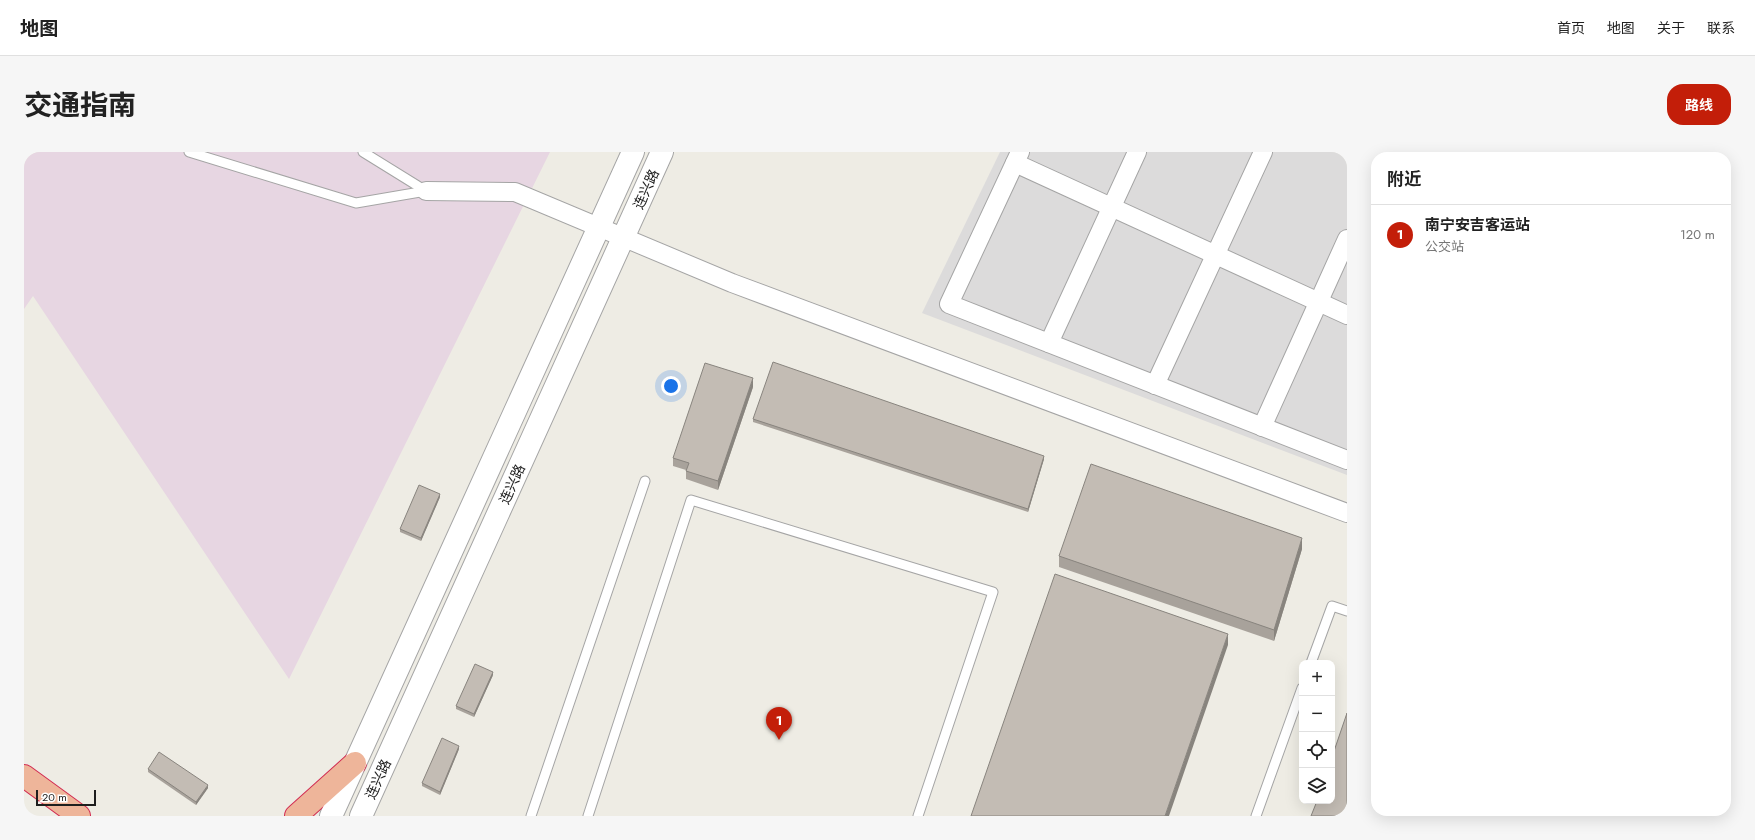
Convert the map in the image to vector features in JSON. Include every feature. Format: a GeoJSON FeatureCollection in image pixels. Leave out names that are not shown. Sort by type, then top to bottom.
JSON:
{"type":"FeatureCollection","features":[{"type":"Feature","properties":{"kind":"highway"},"geometry":{"type":"LineString","coordinates":[[296,816],[355,762]]}},
{"type":"Feature","properties":{"kind":"highway"},"geometry":{"type":"LineString","coordinates":[[24,776],[79,816]]}},
{"type":"Feature","properties":{"kind":"street","name":"连兴路"},"geometry":{"type":"LineString","coordinates":[[331,816],[633,152]]}},
{"type":"Feature","properties":{"kind":"street","name":"连兴路"},"geometry":{"type":"LineString","coordinates":[[361,816],[662,152]]}},
{"type":"Feature","properties":{"kind":"street"},"geometry":{"type":"LineString","coordinates":[[1049,343],[1137,152]]}},
{"type":"Feature","properties":{"kind":"street"},"geometry":{"type":"LineString","coordinates":[[1155,385],[1263,152]]}},
{"type":"Feature","properties":{"kind":"street"},"geometry":{"type":"LineString","coordinates":[[1347,315],[1112,207],[1017,157],[949,304],[1347,460]]}},
{"type":"Feature","properties":{"kind":"street"},"geometry":{"type":"LineString","coordinates":[[426,191],[515,192],[732,283],[1347,513]]}},
{"type":"Feature","properties":{"kind":"street"},"geometry":{"type":"LineString","coordinates":[[1262,427],[1347,240]]}},
{"type":"Feature","properties":{"kind":"lane"},"geometry":{"type":"LineString","coordinates":[[189,152],[356,203],[426,191]]}},
{"type":"Feature","properties":{"kind":"lane"},"geometry":{"type":"LineString","coordinates":[[363,152],[426,191]]}},
{"type":"Feature","properties":{"kind":"lane"},"geometry":{"type":"LineString","coordinates":[[531,816],[645,481]]}},
{"type":"Feature","properties":{"kind":"lane"},"geometry":{"type":"LineString","coordinates":[[588,816],[692,500],[993,592],[918,816]]}},
{"type":"Feature","properties":{"kind":"lane"},"geometry":{"type":"LineString","coordinates":[[1312,660],[1332,606],[1347,611]]}},
{"type":"Feature","properties":{"kind":"lane"},"geometry":{"type":"LineString","coordinates":[[1256,816],[1299,696]]}},
{"type":"Feature","properties":{"kind":"shaded area"},"geometry":{"type":"Polygon","coordinates":[[[24,152],[550,152],[289,679],[33,296],[24,309],[24,152]]]}},
{"type":"Feature","properties":{"kind":"shaded area"},"geometry":{"type":"Polygon","coordinates":[[[1000,152],[1347,152],[1347,475],[922,313],[1000,152]]]}},
{"type":"Feature","properties":{"kind":"building"},"geometry":{"type":"Polygon","coordinates":[[[773,362],[1044,456],[1028,509],[753,419],[773,362]]]}},
{"type":"Feature","properties":{"kind":"building"},"geometry":{"type":"Polygon","coordinates":[[[705,363],[753,378],[718,481],[686,471],[689,463],[673,458],[705,363]]]}},
{"type":"Feature","properties":{"kind":"building"},"geometry":{"type":"Polygon","coordinates":[[[1091,464],[1302,538],[1274,630],[1059,556],[1091,464]]]}},
{"type":"Feature","properties":{"kind":"building"},"geometry":{"type":"Polygon","coordinates":[[[419,485],[440,494],[421,538],[400,529],[419,485]]]}},
{"type":"Feature","properties":{"kind":"building"},"geometry":{"type":"Polygon","coordinates":[[[1055,574],[1228,634],[1165,816],[971,816],[1055,574]]]}},
{"type":"Feature","properties":{"kind":"building"},"geometry":{"type":"Polygon","coordinates":[[[475,664],[493,672],[474,714],[456,706],[475,664]]]}},
{"type":"Feature","properties":{"kind":"building"},"geometry":{"type":"Polygon","coordinates":[[[1347,713],[1347,816],[1311,816],[1316,804],[1335,804],[1335,748],[1347,713]]]}},
{"type":"Feature","properties":{"kind":"building"},"geometry":{"type":"Polygon","coordinates":[[[442,738],[459,746],[440,792],[422,783],[442,738]]]}},
{"type":"Feature","properties":{"kind":"building"},"geometry":{"type":"Polygon","coordinates":[[[159,752],[208,785],[196,802],[148,769],[159,752]]]}},
{"type":"Feature","properties":{"kind":"place","name":"南宁安吉客运站"},"geometry":{"type":"Point","coordinates":[779,740]}}]}
